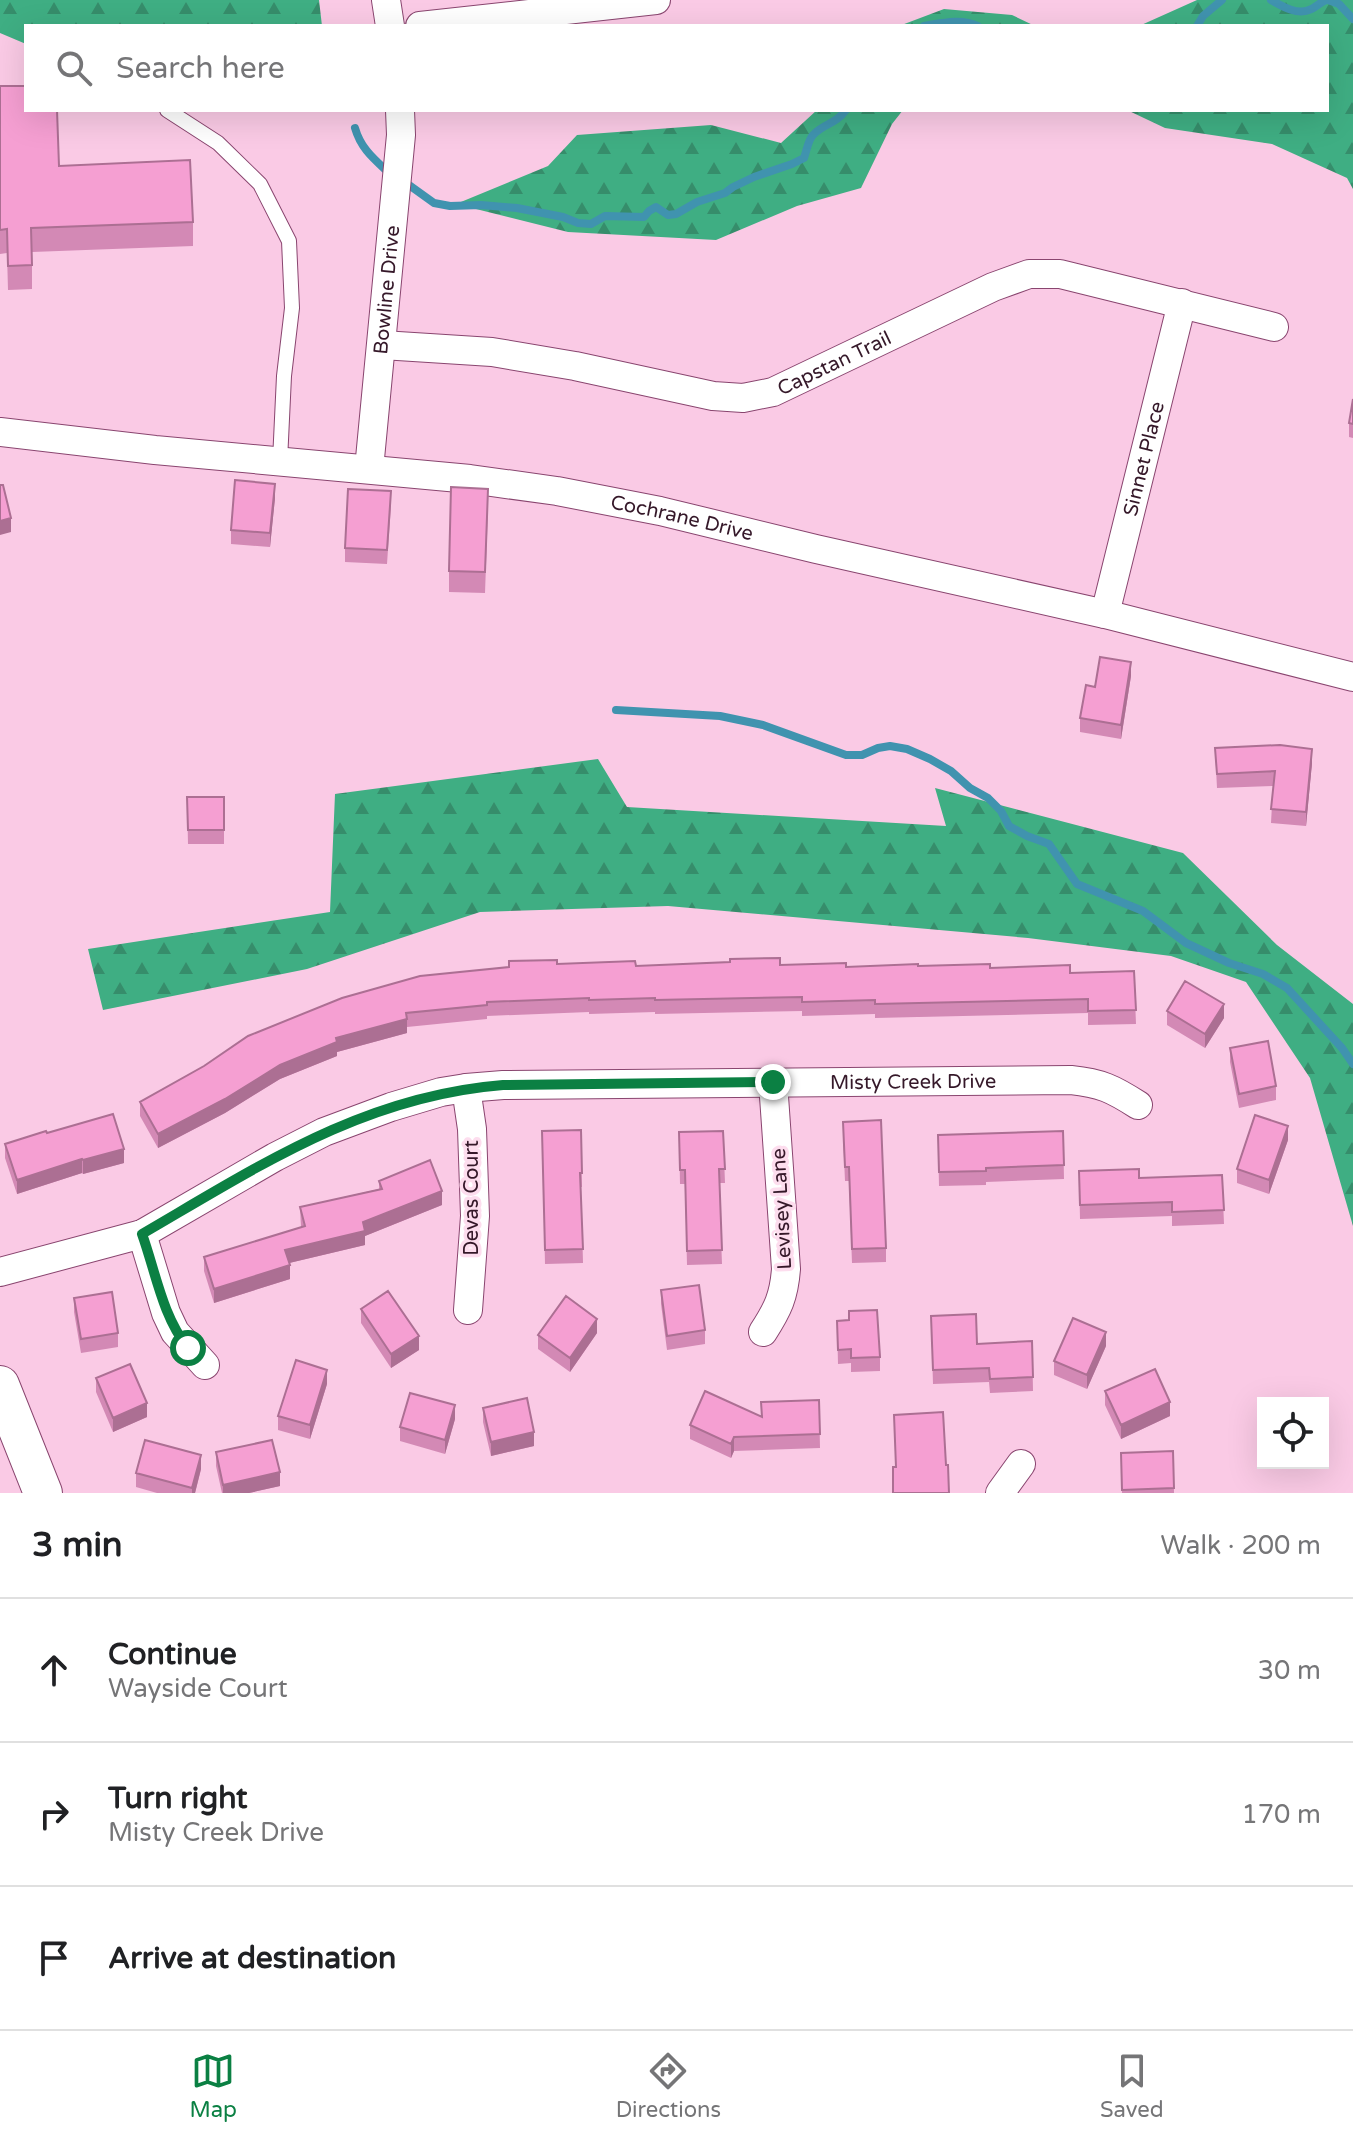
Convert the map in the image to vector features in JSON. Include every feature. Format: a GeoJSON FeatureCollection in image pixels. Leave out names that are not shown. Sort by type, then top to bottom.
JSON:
{"type":"FeatureCollection","features":[{"type":"Feature","properties":{"kind":"main road"},"geometry":{"type":"LineString","coordinates":[[0,1385],[43,1493]]}},
{"type":"Feature","properties":{"kind":"street"},"geometry":{"type":"LineString","coordinates":[[386,0],[390,24]]}},
{"type":"Feature","properties":{"kind":"street"},"geometry":{"type":"LineString","coordinates":[[438,24],[656,0]]}},
{"type":"Feature","properties":{"kind":"street","name":"Bowline Drive"},"geometry":{"type":"LineString","coordinates":[[369,469],[401,135],[400,112]]}},
{"type":"Feature","properties":{"kind":"street","name":"Capstan Trail"},"geometry":{"type":"LineString","coordinates":[[382,345],[492,352],[575,366],[713,396],[743,398],[773,392],[993,287],[1029,274],[1060,274],[1274,327]]}},
{"type":"Feature","properties":{"kind":"street","name":"Sinnet Place"},"geometry":{"type":"LineString","coordinates":[[1105,614],[1182,303]]}},
{"type":"Feature","properties":{"kind":"street","name":"Cochrane Drive"},"geometry":{"type":"LineString","coordinates":[[0,432],[155,450],[470,479],[557,491],[660,511],[1105,614],[1353,677]]}},
{"type":"Feature","properties":{"kind":"street","name":"Misty Creek Drive"},"geometry":{"type":"LineString","coordinates":[[0,1272],[142,1234],[324,1132],[391,1107],[466,1088],[503,1085],[1071,1080],[1095,1082],[1117,1091],[1138,1105]]}},
{"type":"Feature","properties":{"kind":"street","name":"Levisey Lane"},"geometry":{"type":"LineString","coordinates":[[763,1332],[784,1292],[786,1269],[773,1082]]}},
{"type":"Feature","properties":{"kind":"street","name":"Devas Court"},"geometry":{"type":"LineString","coordinates":[[466,1088],[472,1129],[475,1216],[468,1310]]}},
{"type":"Feature","properties":{"kind":"street"},"geometry":{"type":"LineString","coordinates":[[142,1234],[166,1313],[175,1332],[205,1365]]}},
{"type":"Feature","properties":{"kind":"street"},"geometry":{"type":"LineString","coordinates":[[1000,1493],[1021,1464]]}},
{"type":"Feature","properties":{"kind":"lane"},"geometry":{"type":"LineString","coordinates":[[170,112],[218,143],[260,184],[289,241],[292,308],[284,376],[280,461]]}},
{"type":"Feature","properties":{"kind":"green space"},"geometry":{"type":"Polygon","coordinates":[[[0,0],[319,0],[322,24],[24,24],[24,43],[0,33],[0,0]]]}},
{"type":"Feature","properties":{"kind":"green space"},"geometry":{"type":"Polygon","coordinates":[[[1197,0],[1353,0],[1353,189],[1347,178],[1272,144],[1165,128],[1131,112],[1329,112],[1329,24],[1143,24],[1197,0]]]}},
{"type":"Feature","properties":{"kind":"green space"},"geometry":{"type":"Polygon","coordinates":[[[944,9],[1012,15],[1031,24],[904,24],[944,9]]]}},
{"type":"Feature","properties":{"kind":"green space"},"geometry":{"type":"Polygon","coordinates":[[[815,112],[901,112],[892,124],[861,188],[797,206],[716,240],[568,232],[456,204],[548,166],[577,135],[711,125],[781,143],[815,112]]]}},
{"type":"Feature","properties":{"kind":"green space"},"geometry":{"type":"Polygon","coordinates":[[[598,759],[627,807],[946,826],[935,788],[1183,853],[1277,945],[1353,1004],[1353,1226],[1310,1078],[1246,982],[1171,956],[1028,938],[668,906],[480,912],[307,969],[103,1010],[88,949],[330,912],[335,794],[598,759]]]}},
{"type":"Feature","properties":{"kind":"building"},"geometry":{"type":"Polygon","coordinates":[[[0,86],[24,86],[24,112],[57,112],[59,166],[190,160],[193,222],[31,228],[32,265],[8,266],[7,229],[0,230],[0,86]]]}},
{"type":"Feature","properties":{"kind":"building"},"geometry":{"type":"Polygon","coordinates":[[[1353,399],[1353,424],[1349,423],[1353,399]]]}},
{"type":"Feature","properties":{"kind":"building"},"geometry":{"type":"Polygon","coordinates":[[[235,480],[275,484],[270,533],[231,530],[235,480]]]}},
{"type":"Feature","properties":{"kind":"building"},"geometry":{"type":"Polygon","coordinates":[[[0,485],[3,485],[11,518],[0,521],[0,485]]]}},
{"type":"Feature","properties":{"kind":"building"},"geometry":{"type":"Polygon","coordinates":[[[451,487],[488,489],[485,572],[449,571],[451,487]]]}},
{"type":"Feature","properties":{"kind":"building"},"geometry":{"type":"Polygon","coordinates":[[[348,489],[391,491],[387,550],[345,548],[348,489]]]}},
{"type":"Feature","properties":{"kind":"building"},"geometry":{"type":"Polygon","coordinates":[[[1100,657],[1131,662],[1121,725],[1080,718],[1086,685],[1095,687],[1100,657]]]}},
{"type":"Feature","properties":{"kind":"building"},"geometry":{"type":"Polygon","coordinates":[[[1280,745],[1312,749],[1306,812],[1271,809],[1275,771],[1217,774],[1215,748],[1280,745]]]}},
{"type":"Feature","properties":{"kind":"building"},"geometry":{"type":"Polygon","coordinates":[[[187,797],[224,797],[224,830],[188,830],[187,797]]]}},
{"type":"Feature","properties":{"kind":"building"},"geometry":{"type":"Polygon","coordinates":[[[780,958],[780,965],[990,964],[990,968],[1070,965],[1070,973],[1134,971],[1136,1010],[1088,1011],[1088,999],[875,1004],[875,1000],[802,1002],[802,997],[487,1002],[487,1005],[406,1013],[407,1019],[336,1038],[337,1042],[280,1065],[225,1099],[158,1134],[140,1102],[204,1066],[248,1036],[342,998],[420,976],[509,967],[509,961],[557,960],[557,964],[635,961],[636,966],[780,958]]]}},
{"type":"Feature","properties":{"kind":"building"},"geometry":{"type":"Polygon","coordinates":[[[1185,981],[1224,1004],[1205,1034],[1167,1011],[1185,981]]]}},
{"type":"Feature","properties":{"kind":"building"},"geometry":{"type":"Polygon","coordinates":[[[1268,1041],[1276,1086],[1239,1094],[1230,1048],[1268,1041]]]}},
{"type":"Feature","properties":{"kind":"building"},"geometry":{"type":"Polygon","coordinates":[[[113,1114],[124,1149],[17,1180],[5,1144],[113,1114]]]}},
{"type":"Feature","properties":{"kind":"building"},"geometry":{"type":"Polygon","coordinates":[[[1255,1115],[1288,1126],[1269,1180],[1237,1169],[1255,1115]]]}},
{"type":"Feature","properties":{"kind":"building"},"geometry":{"type":"Polygon","coordinates":[[[881,1120],[886,1248],[852,1249],[849,1167],[845,1167],[843,1122],[881,1120]]]}},
{"type":"Feature","properties":{"kind":"building"},"geometry":{"type":"Polygon","coordinates":[[[581,1130],[583,1249],[545,1250],[542,1131],[581,1130]]]}},
{"type":"Feature","properties":{"kind":"building"},"geometry":{"type":"Polygon","coordinates":[[[723,1131],[725,1169],[719,1169],[722,1250],[687,1251],[685,1170],[680,1170],[679,1132],[723,1131]]]}},
{"type":"Feature","properties":{"kind":"building"},"geometry":{"type":"Polygon","coordinates":[[[1063,1131],[1064,1165],[939,1172],[938,1135],[1063,1131]]]}},
{"type":"Feature","properties":{"kind":"building"},"geometry":{"type":"Polygon","coordinates":[[[430,1160],[442,1191],[363,1222],[365,1231],[285,1250],[290,1265],[214,1289],[204,1257],[305,1226],[300,1207],[382,1189],[379,1181],[430,1160]]]}},
{"type":"Feature","properties":{"kind":"building"},"geometry":{"type":"Polygon","coordinates":[[[1139,1169],[1139,1178],[1222,1175],[1224,1210],[1172,1212],[1172,1202],[1080,1205],[1079,1171],[1139,1169]]]}},
{"type":"Feature","properties":{"kind":"building"},"geometry":{"type":"Polygon","coordinates":[[[699,1285],[705,1330],[667,1336],[661,1290],[699,1285]]]}},
{"type":"Feature","properties":{"kind":"building"},"geometry":{"type":"Polygon","coordinates":[[[388,1291],[419,1336],[391,1354],[361,1309],[388,1291]]]}},
{"type":"Feature","properties":{"kind":"building"},"geometry":{"type":"Polygon","coordinates":[[[112,1292],[118,1333],[81,1339],[74,1298],[112,1292]]]}},
{"type":"Feature","properties":{"kind":"building"},"geometry":{"type":"Polygon","coordinates":[[[566,1296],[597,1319],[570,1358],[538,1335],[566,1296]]]}},
{"type":"Feature","properties":{"kind":"building"},"geometry":{"type":"Polygon","coordinates":[[[877,1310],[880,1357],[851,1358],[851,1349],[838,1350],[837,1321],[849,1320],[849,1311],[877,1310]]]}},
{"type":"Feature","properties":{"kind":"building"},"geometry":{"type":"Polygon","coordinates":[[[976,1314],[977,1344],[1032,1341],[1033,1377],[990,1379],[989,1368],[933,1370],[931,1316],[976,1314]]]}},
{"type":"Feature","properties":{"kind":"building"},"geometry":{"type":"Polygon","coordinates":[[[1073,1318],[1106,1332],[1087,1375],[1054,1361],[1073,1318]]]}},
{"type":"Feature","properties":{"kind":"building"},"geometry":{"type":"Polygon","coordinates":[[[296,1360],[327,1370],[310,1425],[278,1416],[296,1360]]]}},
{"type":"Feature","properties":{"kind":"building"},"geometry":{"type":"Polygon","coordinates":[[[130,1364],[147,1403],[113,1418],[96,1378],[130,1364]]]}},
{"type":"Feature","properties":{"kind":"building"},"geometry":{"type":"Polygon","coordinates":[[[1155,1369],[1170,1402],[1121,1425],[1105,1391],[1155,1369]]]}},
{"type":"Feature","properties":{"kind":"building"},"geometry":{"type":"Polygon","coordinates":[[[705,1391],[762,1417],[761,1402],[819,1400],[820,1434],[734,1437],[731,1444],[690,1425],[705,1391]]]}},
{"type":"Feature","properties":{"kind":"building"},"geometry":{"type":"Polygon","coordinates":[[[410,1393],[455,1405],[445,1440],[400,1427],[410,1393]]]}},
{"type":"Feature","properties":{"kind":"building"},"geometry":{"type":"Polygon","coordinates":[[[527,1398],[534,1432],[491,1442],[483,1408],[527,1398]]]}},
{"type":"Feature","properties":{"kind":"building"},"geometry":{"type":"Polygon","coordinates":[[[943,1412],[949,1493],[893,1493],[893,1467],[896,1467],[894,1415],[943,1412]]]}},
{"type":"Feature","properties":{"kind":"building"},"geometry":{"type":"Polygon","coordinates":[[[145,1440],[201,1455],[192,1488],[136,1473],[145,1440]]]}},
{"type":"Feature","properties":{"kind":"building"},"geometry":{"type":"Polygon","coordinates":[[[272,1440],[280,1472],[223,1485],[216,1452],[272,1440]]]}},
{"type":"Feature","properties":{"kind":"building"},"geometry":{"type":"Polygon","coordinates":[[[1173,1451],[1174,1488],[1122,1490],[1121,1453],[1173,1451]]]}},
{"type":"Feature","properties":{"kind":"waterway"},"geometry":{"type":"LineString","coordinates":[[1198,24],[1222,0]]}},
{"type":"Feature","properties":{"kind":"waterway"},"geometry":{"type":"LineString","coordinates":[[1271,0],[1299,11],[1311,9],[1326,0]]}},
{"type":"Feature","properties":{"kind":"waterway"},"geometry":{"type":"LineString","coordinates":[[1328,0],[1339,4],[1353,19]]}},
{"type":"Feature","properties":{"kind":"waterway"},"geometry":{"type":"LineString","coordinates":[[938,24],[972,24]]}},
{"type":"Feature","properties":{"kind":"waterway"},"geometry":{"type":"LineString","coordinates":[[402,180],[434,203],[517,208],[578,223],[591,224],[605,216],[644,217],[656,207],[668,215],[676,214],[754,177],[804,158],[812,136],[844,112]]}},
{"type":"Feature","properties":{"kind":"waterway"},"geometry":{"type":"LineString","coordinates":[[355,128],[364,148],[390,174]]}},
{"type":"Feature","properties":{"kind":"waterway"},"geometry":{"type":"LineString","coordinates":[[616,710],[720,716],[763,725],[846,755],[862,755],[890,746],[907,749],[930,759],[988,798],[1001,811],[1009,826],[1049,844],[1077,884],[1143,911],[1186,943],[1229,963],[1263,974],[1287,988],[1353,1064]]}},
{"type":"Feature","properties":{"kind":"route"},"geometry":{"type":"LineString","coordinates":[[188,1348],[175,1332],[166,1313],[142,1234],[324,1132],[391,1107],[466,1088],[773,1082]]}}]}
